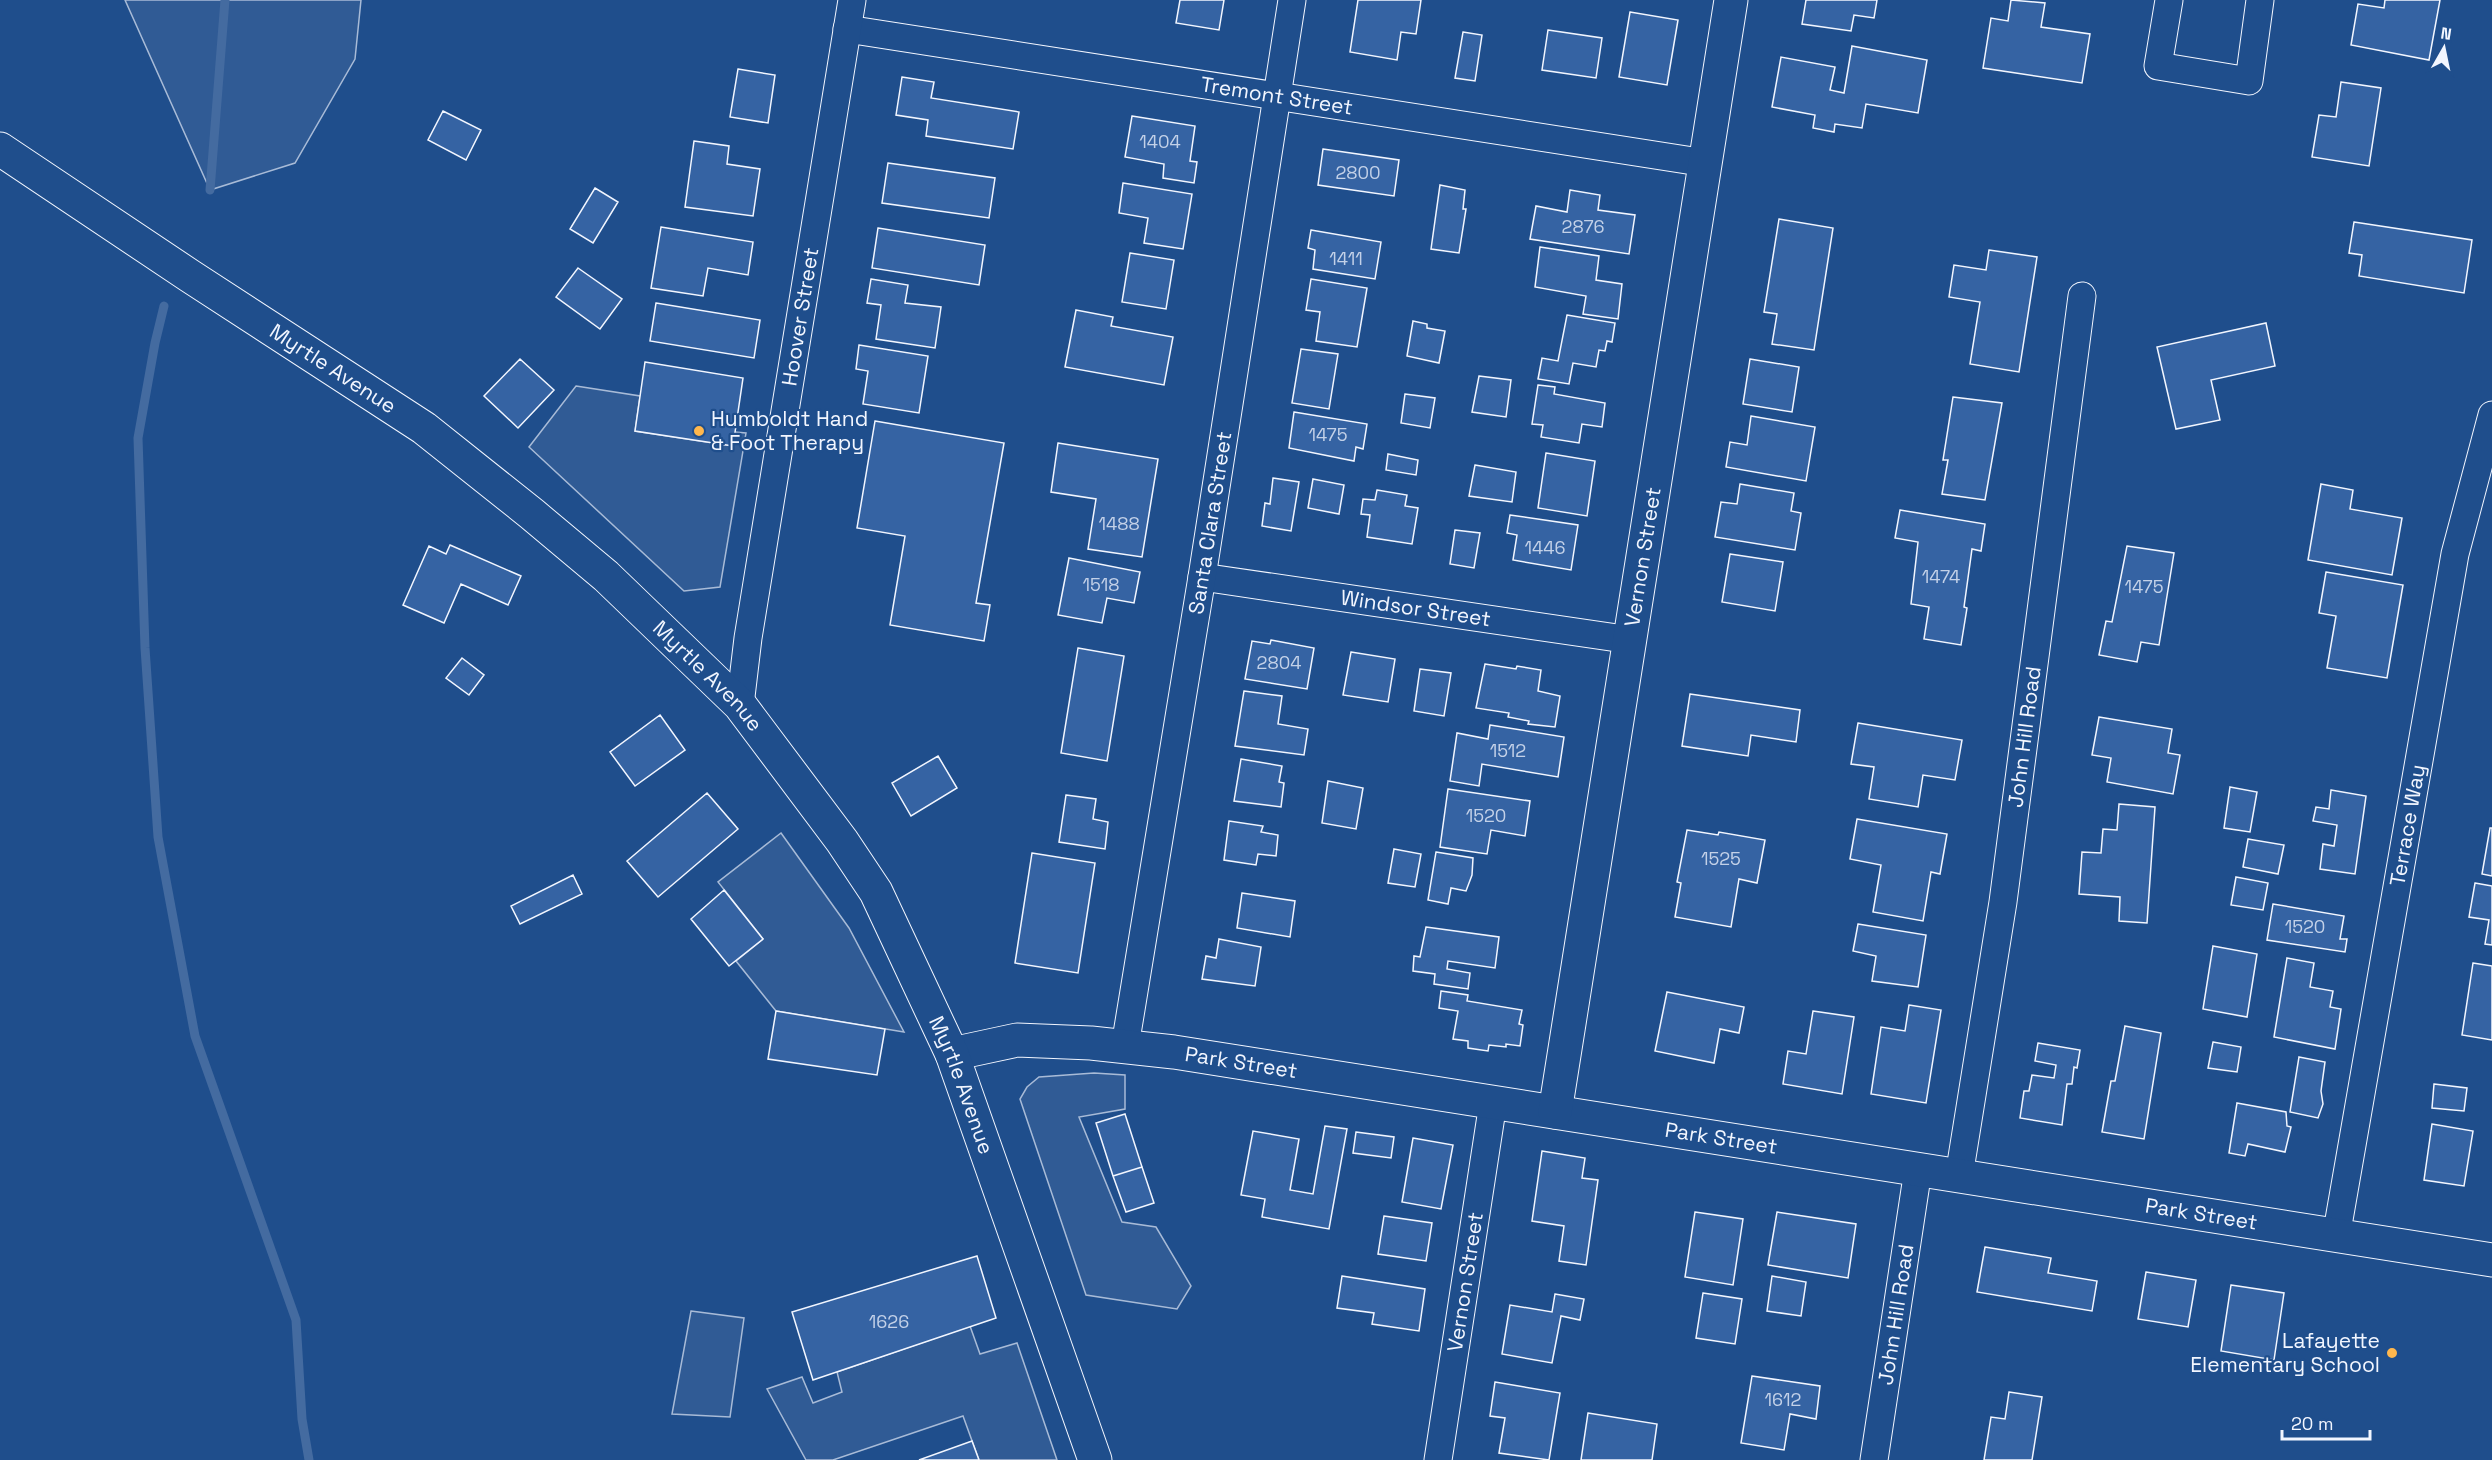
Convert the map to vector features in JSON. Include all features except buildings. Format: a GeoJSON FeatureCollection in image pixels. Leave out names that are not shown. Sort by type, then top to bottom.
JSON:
{"type":"FeatureCollection","features":[{"type":"Feature","properties":{"kind":"street","name":"Hoover Street"},"geometry":{"type":"LineString","coordinates":[[740,705],[750,626],[852,0]]}},
{"type":"Feature","properties":{"kind":"street","name":"Santa Clara Street"},"geometry":{"type":"LineString","coordinates":[[1125,1046],[1202,577],[1292,0]]}},
{"type":"Feature","properties":{"kind":"street","name":"Vernon Street"},"geometry":{"type":"LineString","coordinates":[[1555,1112],[1731,0]]}},
{"type":"Feature","properties":{"kind":"street"},"geometry":{"type":"LineString","coordinates":[[2169,0],[2158,66],[2249,81],[2260,0]]}},
{"type":"Feature","properties":{"kind":"street","name":"Tremont Street"},"geometry":{"type":"LineString","coordinates":[[847,29],[1277,98],[1706,163]]}},
{"type":"Feature","properties":{"kind":"street","name":"Myrtle Avenue"},"geometry":{"type":"LineString","coordinates":[[0,149],[424,428],[606,576],[740,705],[842,841],[876,892],[952,1054],[1095,1460]]}},
{"type":"Feature","properties":{"kind":"street","name":"John Hill Road"},"geometry":{"type":"LineString","coordinates":[[1959,1176],[2003,902],[2082,296]]}},
{"type":"Feature","properties":{"kind":"street","name":"Terrace Way"},"geometry":{"type":"LineString","coordinates":[[2336,1237],[2455,554],[2492,415]]}},
{"type":"Feature","properties":{"kind":"street","name":"Windsor Street"},"geometry":{"type":"LineString","coordinates":[[1202,577],[1631,640]]}},
{"type":"Feature","properties":{"kind":"street","name":"Park Street"},"geometry":{"type":"LineString","coordinates":[[952,1054],[1017,1040],[1055,1040],[1185,1053],[2492,1260]]}},
{"type":"Feature","properties":{"kind":"street","name":"Vernon Street"},"geometry":{"type":"LineString","coordinates":[[1438,1460],[1493,1103]]}},
{"type":"Feature","properties":{"kind":"street","name":"John Hill Road"},"geometry":{"type":"LineString","coordinates":[[1874,1460],[1918,1170]]}},
{"type":"Feature","properties":{"kind":"shaded area"},"geometry":{"type":"Polygon","coordinates":[[[125,0],[361,0],[355,59],[295,163],[210,190],[125,0]]]}},
{"type":"Feature","properties":{"kind":"shaded area"},"geometry":{"type":"Polygon","coordinates":[[[576,386],[640,396],[635,431],[732,446],[735,432],[746,433],[720,587],[684,591],[529,447],[576,386]]]}},
{"type":"Feature","properties":{"kind":"shaded area"},"geometry":{"type":"Polygon","coordinates":[[[781,833],[849,928],[904,1032],[776,1011],[736,961],[763,939],[718,882],[781,833]]]}},
{"type":"Feature","properties":{"kind":"shaded area"},"geometry":{"type":"Polygon","coordinates":[[[1094,1073],[1125,1075],[1125,1109],[1079,1117],[1122,1222],[1156,1227],[1191,1286],[1177,1309],[1086,1295],[1020,1099],[1027,1087],[1039,1077],[1094,1073]]]}},
{"type":"Feature","properties":{"kind":"shaded area"},"geometry":{"type":"Polygon","coordinates":[[[691,1311],[744,1318],[730,1417],[672,1414],[691,1311]]]}},
{"type":"Feature","properties":{"kind":"shaded area"},"geometry":{"type":"Polygon","coordinates":[[[970,1326],[980,1354],[1017,1343],[1057,1460],[979,1460],[963,1416],[833,1460],[806,1460],[767,1389],[802,1377],[813,1403],[842,1392],[837,1372],[970,1326]]]}},
{"type":"Feature","properties":{"kind":"waterway"},"geometry":{"type":"LineString","coordinates":[[210,190],[225,0]]}},
{"type":"Feature","properties":{"kind":"waterway"},"geometry":{"type":"LineString","coordinates":[[164,306],[138,438],[145,648],[158,837],[195,1036],[296,1320],[302,1419],[309,1460]]}},
{"type":"Feature","properties":{"kind":"place","name":"Humboldt Hand & Foot Therapy"},"geometry":{"type":"Point","coordinates":[699,431]}},
{"type":"Feature","properties":{"kind":"place","name":"Lafayette Elementary School"},"geometry":{"type":"Point","coordinates":[2392,1353]}}]}
